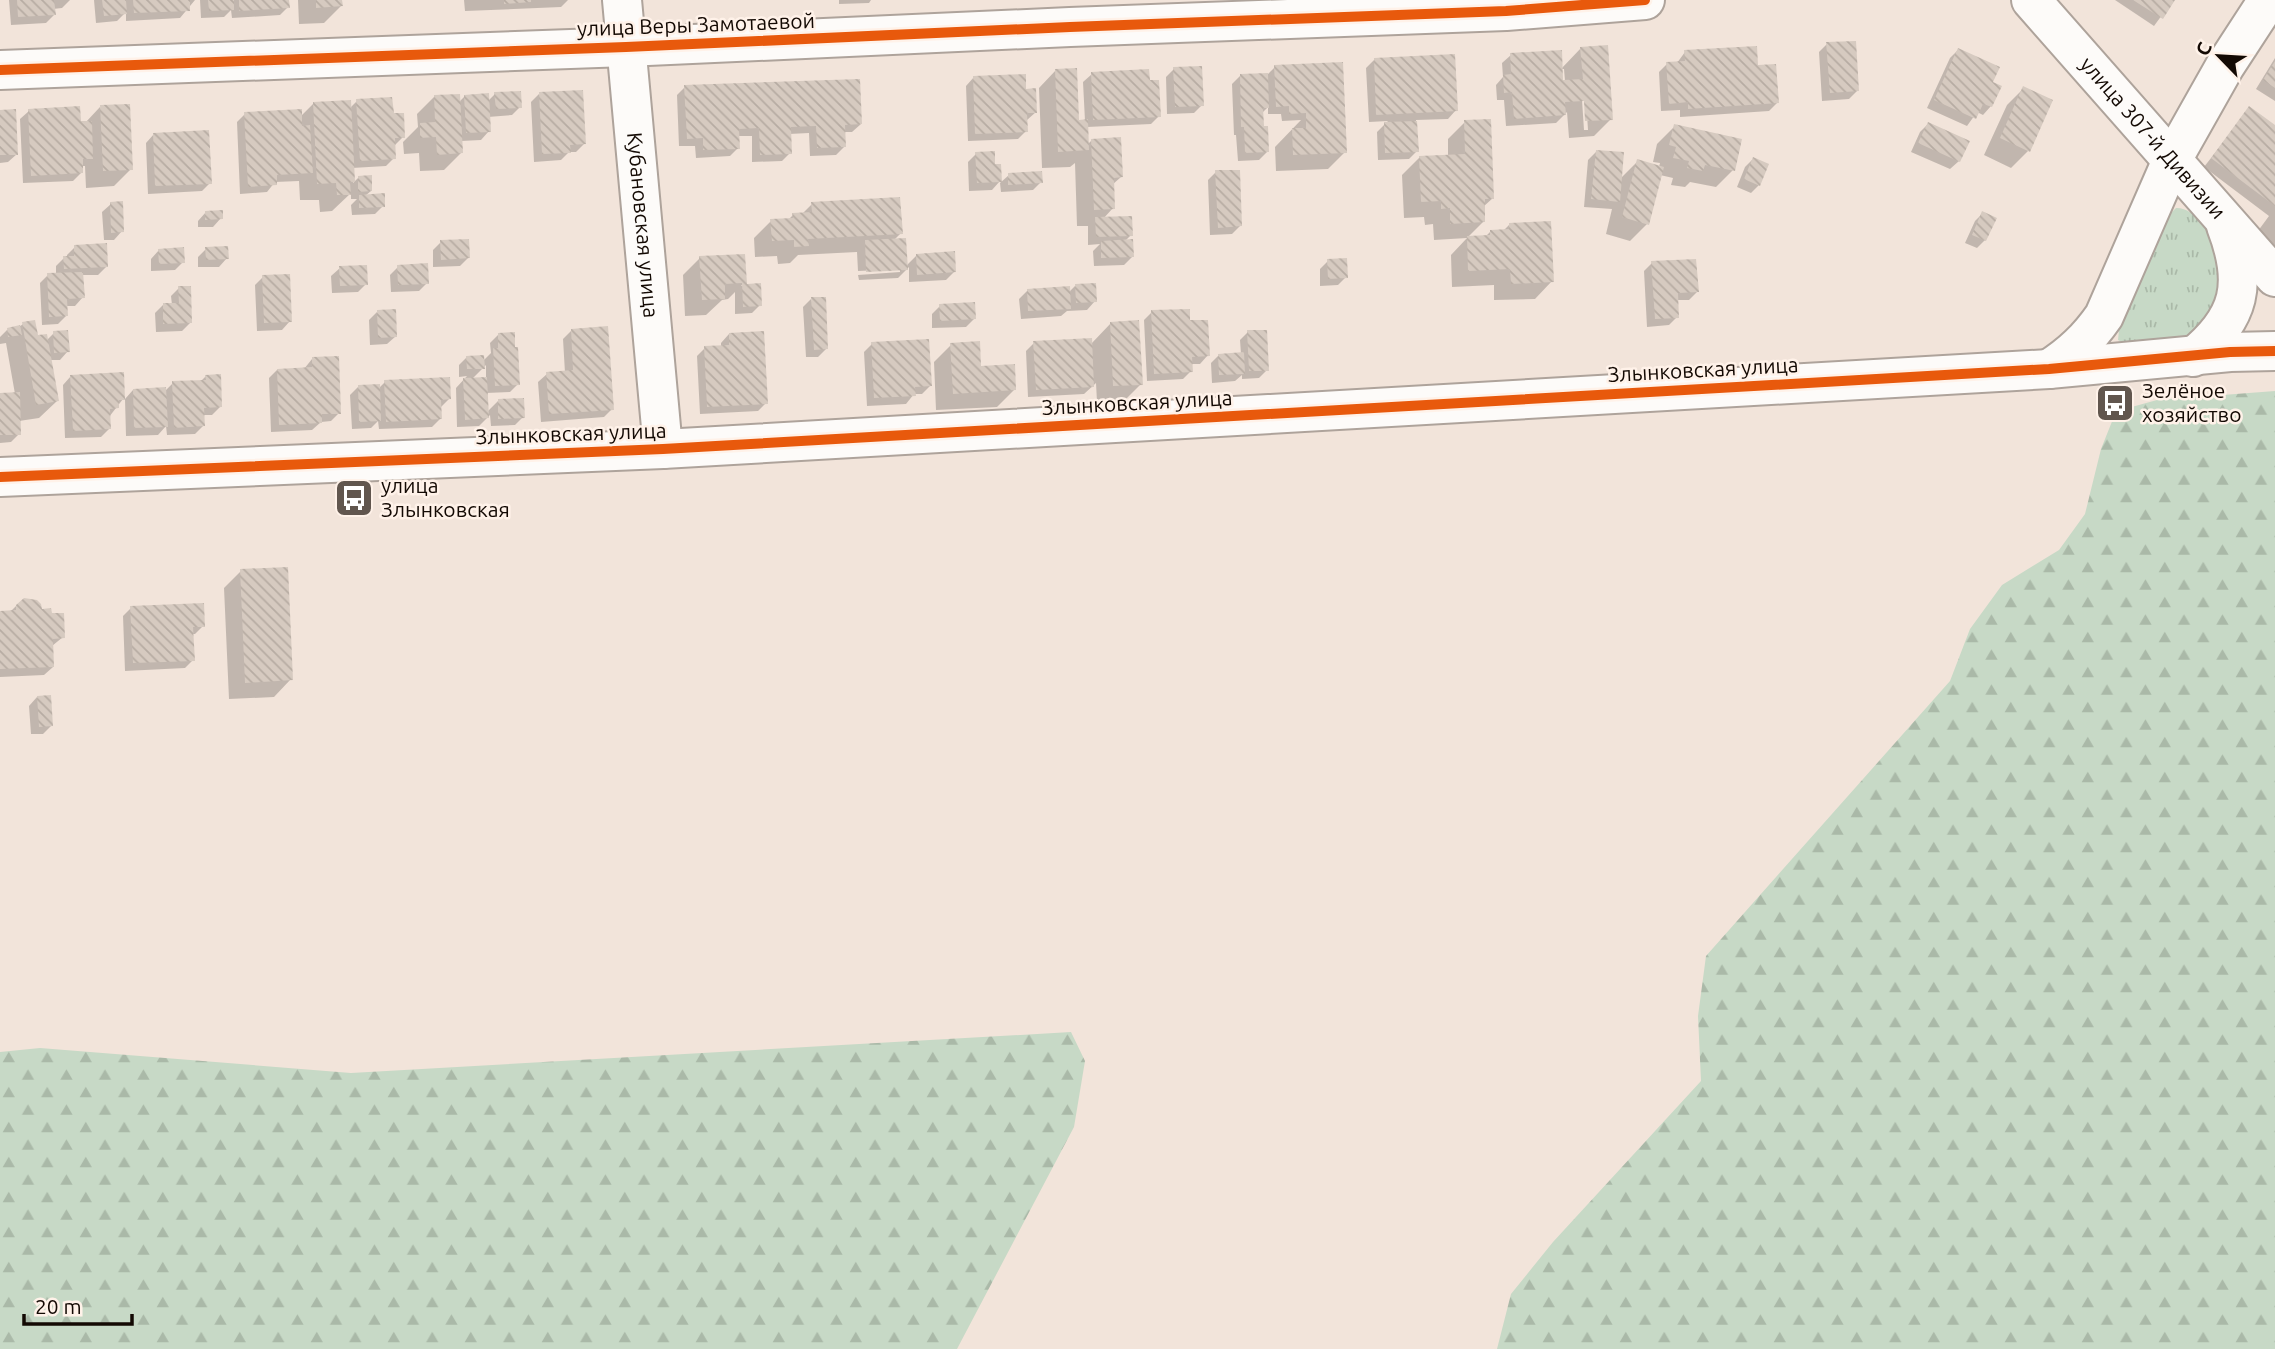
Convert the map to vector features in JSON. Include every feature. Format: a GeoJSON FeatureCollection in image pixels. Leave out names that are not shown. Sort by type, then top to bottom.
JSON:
{"type":"FeatureCollection","features":[{"type":"Feature","properties":{"kind":"street","name":"Кубановская улица"},"geometry":{"type":"LineString","coordinates":[[622,0],[663,449]]}},
{"type":"Feature","properties":{"kind":"street","name":"улица Веры Замотаевой"},"geometry":{"type":"LineString","coordinates":[[0,70],[1506,11],[1645,0]]}},
{"type":"Feature","properties":{"kind":"street"},"geometry":{"type":"LineString","coordinates":[[2002,0],[2040,10]]}},
{"type":"Feature","properties":{"kind":"street"},"geometry":{"type":"LineString","coordinates":[[2049,369],[2072,354],[2089,338],[2104,316],[2172,160],[2219,76],[2268,0]]}},
{"type":"Feature","properties":{"kind":"street","name":"улица 307-й Дивизии"},"geometry":{"type":"LineString","coordinates":[[2040,10],[2275,277]]}},
{"type":"Feature","properties":{"kind":"street"},"geometry":{"type":"LineString","coordinates":[[2193,357],[2211,342],[2225,325],[2234,305],[2238,263],[2222,217]]}},
{"type":"Feature","properties":{"kind":"street","name":"Злынковская улица"},"geometry":{"type":"LineString","coordinates":[[0,477],[663,449],[2049,369],[2230,352],[2275,351]]}},
{"type":"Feature","properties":{"kind":"green space"},"geometry":{"type":"Polygon","coordinates":[[[2176,208],[2193,215],[2214,243],[2224,273],[2215,306],[2202,324],[2182,337],[2161,342],[2124,343],[2118,340],[2119,330],[2168,216],[2176,208]]]}},
{"type":"Feature","properties":{"kind":"green space"},"geometry":{"type":"Polygon","coordinates":[[[2275,391],[2275,1349],[1497,1349],[1511,1294],[1553,1242],[1701,1081],[1698,1016],[1706,956],[1950,681],[1970,629],[2002,585],[2059,550],[2085,514],[2101,449],[2113,419],[2128,408],[2157,400],[2275,391]]]}},
{"type":"Feature","properties":{"kind":"green space"},"geometry":{"type":"Polygon","coordinates":[[[1071,1032],[1085,1061],[1074,1127],[957,1349],[0,1349],[0,1052],[40,1048],[351,1073],[1071,1032]]]}},
{"type":"Feature","properties":{"kind":"building"},"geometry":{"type":"Polygon","coordinates":[[[17,0],[54,0],[56,15],[18,17],[17,0]]]}},
{"type":"Feature","properties":{"kind":"building"},"geometry":{"type":"Polygon","coordinates":[[[102,0],[126,0],[127,14],[104,16],[102,0]]]}},
{"type":"Feature","properties":{"kind":"building"},"geometry":{"type":"Polygon","coordinates":[[[133,0],[190,0],[190,11],[134,13],[133,0]]]}},
{"type":"Feature","properties":{"kind":"building"},"geometry":{"type":"Polygon","coordinates":[[[208,0],[234,0],[234,10],[209,11],[208,0]]]}},
{"type":"Feature","properties":{"kind":"building"},"geometry":{"type":"Polygon","coordinates":[[[239,0],[289,0],[290,8],[239,11],[239,0]]]}},
{"type":"Feature","properties":{"kind":"building"},"geometry":{"type":"Polygon","coordinates":[[[316,0],[342,0],[343,6],[316,8],[316,0]]]}},
{"type":"Feature","properties":{"kind":"building"},"geometry":{"type":"Polygon","coordinates":[[[504,0],[531,0],[531,2],[504,4],[504,0]]]}},
{"type":"Feature","properties":{"kind":"building"},"geometry":{"type":"Polygon","coordinates":[[[2133,0],[2175,0],[2163,19],[2133,0]]]}},
{"type":"Feature","properties":{"kind":"building"},"geometry":{"type":"Polygon","coordinates":[[[1856,41],[1859,91],[1830,93],[1826,42],[1856,41]]]}},
{"type":"Feature","properties":{"kind":"building"},"geometry":{"type":"Polygon","coordinates":[[[1608,45],[1613,120],[1585,121],[1584,101],[1565,102],[1566,115],[1514,119],[1512,92],[1504,93],[1503,75],[1511,74],[1510,53],[1562,50],[1563,80],[1583,79],[1580,47],[1608,45]]]}},
{"type":"Feature","properties":{"kind":"building"},"geometry":{"type":"Polygon","coordinates":[[[1757,46],[1758,65],[1776,64],[1779,103],[1688,109],[1688,102],[1669,104],[1666,62],[1685,61],[1684,50],[1757,46]]]}},
{"type":"Feature","properties":{"kind":"building"},"geometry":{"type":"Polygon","coordinates":[[[1958,48],[2000,67],[1993,82],[2002,86],[1992,107],[1983,104],[1976,119],[1934,100],[1958,48]]]}},
{"type":"Feature","properties":{"kind":"building"},"geometry":{"type":"Polygon","coordinates":[[[1455,54],[1458,111],[1376,115],[1374,58],[1455,54]]]}},
{"type":"Feature","properties":{"kind":"building"},"geometry":{"type":"Polygon","coordinates":[[[2275,61],[2275,88],[2263,80],[2275,61]]]}},
{"type":"Feature","properties":{"kind":"building"},"geometry":{"type":"Polygon","coordinates":[[[1343,62],[1347,153],[1293,155],[1292,128],[1306,128],[1306,113],[1289,114],[1289,106],[1276,107],[1274,65],[1343,62]]]}},
{"type":"Feature","properties":{"kind":"building"},"geometry":{"type":"Polygon","coordinates":[[[1202,66],[1204,106],[1175,107],[1173,67],[1202,66]]]}},
{"type":"Feature","properties":{"kind":"building"},"geometry":{"type":"Polygon","coordinates":[[[1077,68],[1079,120],[1088,119],[1089,150],[1058,152],[1055,69],[1077,68]]]}},
{"type":"Feature","properties":{"kind":"building"},"geometry":{"type":"Polygon","coordinates":[[[1149,69],[1150,80],[1159,80],[1161,117],[1093,120],[1091,72],[1149,69]]]}},
{"type":"Feature","properties":{"kind":"building"},"geometry":{"type":"Polygon","coordinates":[[[1268,73],[1269,108],[1263,108],[1264,126],[1268,126],[1269,152],[1245,153],[1244,127],[1241,127],[1240,74],[1268,73]]]}},
{"type":"Feature","properties":{"kind":"building"},"geometry":{"type":"Polygon","coordinates":[[[1026,74],[1026,89],[1036,88],[1037,113],[1027,113],[1028,132],[975,134],[973,76],[1026,74]]]}},
{"type":"Feature","properties":{"kind":"building"},"geometry":{"type":"Polygon","coordinates":[[[860,79],[862,124],[845,125],[846,147],[817,148],[816,126],[791,127],[792,154],[760,155],[759,128],[739,129],[740,149],[703,150],[703,138],[687,139],[684,85],[860,79]]]}},
{"type":"Feature","properties":{"kind":"building"},"geometry":{"type":"Polygon","coordinates":[[[2023,86],[2053,100],[2030,152],[2000,138],[2023,86]]]}},
{"type":"Feature","properties":{"kind":"building"},"geometry":{"type":"Polygon","coordinates":[[[583,90],[586,144],[570,145],[571,153],[542,154],[539,92],[583,90]]]}},
{"type":"Feature","properties":{"kind":"building"},"geometry":{"type":"Polygon","coordinates":[[[521,91],[522,108],[496,109],[494,92],[521,91]]]}},
{"type":"Feature","properties":{"kind":"building"},"geometry":{"type":"Polygon","coordinates":[[[489,93],[491,132],[466,133],[464,95],[489,93]]]}},
{"type":"Feature","properties":{"kind":"building"},"geometry":{"type":"Polygon","coordinates":[[[460,94],[463,153],[437,155],[436,137],[420,138],[420,123],[435,122],[434,95],[460,94]]]}},
{"type":"Feature","properties":{"kind":"building"},"geometry":{"type":"Polygon","coordinates":[[[392,97],[394,113],[404,113],[405,138],[395,138],[396,159],[360,161],[356,99],[392,97]]]}},
{"type":"Feature","properties":{"kind":"building"},"geometry":{"type":"Polygon","coordinates":[[[351,100],[355,182],[350,182],[351,195],[337,195],[336,183],[317,184],[313,102],[351,100]]]}},
{"type":"Feature","properties":{"kind":"building"},"geometry":{"type":"Polygon","coordinates":[[[130,104],[133,170],[103,171],[100,105],[130,104]]]}},
{"type":"Feature","properties":{"kind":"building"},"geometry":{"type":"Polygon","coordinates":[[[80,106],[81,121],[92,121],[93,159],[83,159],[83,173],[31,176],[28,109],[80,106]]]}},
{"type":"Feature","properties":{"kind":"building"},"geometry":{"type":"Polygon","coordinates":[[[2249,106],[2275,125],[2275,206],[2211,158],[2249,106]]]}},
{"type":"Feature","properties":{"kind":"building"},"geometry":{"type":"Polygon","coordinates":[[[16,109],[18,155],[0,155],[0,110],[16,109]]]}},
{"type":"Feature","properties":{"kind":"building"},"geometry":{"type":"Polygon","coordinates":[[[302,109],[302,126],[310,125],[313,173],[277,175],[277,185],[248,187],[244,112],[302,109]]]}},
{"type":"Feature","properties":{"kind":"building"},"geometry":{"type":"Polygon","coordinates":[[[1491,119],[1494,199],[1485,199],[1485,222],[1450,224],[1450,208],[1441,209],[1441,201],[1421,202],[1419,156],[1465,154],[1464,120],[1491,119]]]}},
{"type":"Feature","properties":{"kind":"building"},"geometry":{"type":"Polygon","coordinates":[[[1417,121],[1419,152],[1385,153],[1384,122],[1417,121]]]}},
{"type":"Feature","properties":{"kind":"building"},"geometry":{"type":"Polygon","coordinates":[[[1928,122],[1970,141],[1960,162],[1918,143],[1928,122]]]}},
{"type":"Feature","properties":{"kind":"building"},"geometry":{"type":"Polygon","coordinates":[[[1674,124],[1742,139],[1735,171],[1705,165],[1703,171],[1687,168],[1689,161],[1673,158],[1676,147],[1669,145],[1674,124]]]}},
{"type":"Feature","properties":{"kind":"building"},"geometry":{"type":"Polygon","coordinates":[[[209,130],[212,184],[155,186],[153,133],[209,130]]]}},
{"type":"Feature","properties":{"kind":"building"},"geometry":{"type":"Polygon","coordinates":[[[1121,137],[1123,177],[1114,178],[1115,209],[1094,210],[1091,139],[1121,137]]]}},
{"type":"Feature","properties":{"kind":"building"},"geometry":{"type":"Polygon","coordinates":[[[1596,150],[1624,152],[1620,202],[1591,199],[1596,150]]]}},
{"type":"Feature","properties":{"kind":"building"},"geometry":{"type":"Polygon","coordinates":[[[995,151],[995,164],[1001,164],[1002,182],[977,183],[975,152],[995,151]]]}},
{"type":"Feature","properties":{"kind":"building"},"geometry":{"type":"Polygon","coordinates":[[[1753,157],[1769,164],[1760,186],[1744,179],[1753,157]]]}},
{"type":"Feature","properties":{"kind":"building"},"geometry":{"type":"Polygon","coordinates":[[[1637,159],[1664,167],[1649,225],[1622,217],[1637,159]]]}},
{"type":"Feature","properties":{"kind":"building"},"geometry":{"type":"Polygon","coordinates":[[[1215,170],[1240,170],[1242,226],[1218,228],[1215,170]]]}},
{"type":"Feature","properties":{"kind":"building"},"geometry":{"type":"Polygon","coordinates":[[[1042,171],[1043,183],[1008,185],[1008,173],[1042,171]]]}},
{"type":"Feature","properties":{"kind":"building"},"geometry":{"type":"Polygon","coordinates":[[[372,175],[372,191],[358,192],[358,176],[372,175]]]}},
{"type":"Feature","properties":{"kind":"building"},"geometry":{"type":"Polygon","coordinates":[[[385,193],[385,207],[359,208],[359,195],[385,193]]]}},
{"type":"Feature","properties":{"kind":"building"},"geometry":{"type":"Polygon","coordinates":[[[900,197],[903,234],[808,239],[809,246],[794,247],[794,240],[772,241],[770,219],[793,218],[792,213],[812,212],[811,202],[900,197]]]}},
{"type":"Feature","properties":{"kind":"building"},"geometry":{"type":"Polygon","coordinates":[[[123,201],[124,232],[111,233],[110,202],[123,201]]]}},
{"type":"Feature","properties":{"kind":"building"},"geometry":{"type":"Polygon","coordinates":[[[223,210],[223,219],[205,220],[205,211],[223,210]]]}},
{"type":"Feature","properties":{"kind":"building"},"geometry":{"type":"Polygon","coordinates":[[[1982,211],[1997,218],[1986,241],[1972,235],[1982,211]]]}},
{"type":"Feature","properties":{"kind":"building"},"geometry":{"type":"Polygon","coordinates":[[[1132,216],[1133,236],[1096,237],[1095,217],[1132,216]]]}},
{"type":"Feature","properties":{"kind":"building"},"geometry":{"type":"Polygon","coordinates":[[[1551,221],[1554,282],[1511,284],[1510,269],[1468,271],[1467,236],[1490,235],[1490,230],[1509,229],[1509,223],[1551,221]]]}},
{"type":"Feature","properties":{"kind":"building"},"geometry":{"type":"Polygon","coordinates":[[[906,238],[908,270],[866,272],[865,240],[906,238]]]}},
{"type":"Feature","properties":{"kind":"building"},"geometry":{"type":"Polygon","coordinates":[[[469,239],[470,258],[441,260],[440,240],[469,239]]]}},
{"type":"Feature","properties":{"kind":"building"},"geometry":{"type":"Polygon","coordinates":[[[1133,239],[1134,257],[1101,258],[1101,241],[1133,239]]]}},
{"type":"Feature","properties":{"kind":"building"},"geometry":{"type":"Polygon","coordinates":[[[107,243],[108,267],[64,269],[63,256],[74,256],[74,245],[107,243]]]}},
{"type":"Feature","properties":{"kind":"building"},"geometry":{"type":"Polygon","coordinates":[[[228,246],[229,259],[206,260],[205,247],[228,246]]]}},
{"type":"Feature","properties":{"kind":"building"},"geometry":{"type":"Polygon","coordinates":[[[184,247],[185,263],[159,264],[158,249],[184,247]]]}},
{"type":"Feature","properties":{"kind":"building"},"geometry":{"type":"Polygon","coordinates":[[[955,251],[956,272],[917,275],[916,254],[955,251]]]}},
{"type":"Feature","properties":{"kind":"building"},"geometry":{"type":"Polygon","coordinates":[[[745,254],[747,284],[761,283],[762,306],[743,307],[742,283],[725,284],[725,299],[702,300],[699,256],[745,254]]]}},
{"type":"Feature","properties":{"kind":"building"},"geometry":{"type":"Polygon","coordinates":[[[1347,258],[1348,278],[1328,279],[1327,259],[1347,258]]]}},
{"type":"Feature","properties":{"kind":"building"},"geometry":{"type":"Polygon","coordinates":[[[1696,259],[1699,292],[1678,293],[1679,318],[1655,319],[1651,261],[1696,259]]]}},
{"type":"Feature","properties":{"kind":"building"},"geometry":{"type":"Polygon","coordinates":[[[428,263],[429,284],[398,285],[397,265],[428,263]]]}},
{"type":"Feature","properties":{"kind":"building"},"geometry":{"type":"Polygon","coordinates":[[[367,265],[368,285],[340,286],[339,266],[367,265]]]}},
{"type":"Feature","properties":{"kind":"building"},"geometry":{"type":"Polygon","coordinates":[[[83,272],[85,298],[67,299],[68,316],[49,317],[47,273],[83,272]]]}},
{"type":"Feature","properties":{"kind":"building"},"geometry":{"type":"Polygon","coordinates":[[[290,274],[292,322],[264,323],[262,275],[290,274]]]}},
{"type":"Feature","properties":{"kind":"building"},"geometry":{"type":"Polygon","coordinates":[[[1096,283],[1097,302],[1076,303],[1075,284],[1096,283]]]}},
{"type":"Feature","properties":{"kind":"building"},"geometry":{"type":"Polygon","coordinates":[[[178,286],[191,286],[192,323],[163,324],[163,303],[179,303],[178,286]]]}},
{"type":"Feature","properties":{"kind":"building"},"geometry":{"type":"Polygon","coordinates":[[[1070,286],[1071,309],[1028,311],[1027,289],[1070,286]]]}},
{"type":"Feature","properties":{"kind":"building"},"geometry":{"type":"Polygon","coordinates":[[[811,297],[826,297],[828,349],[814,350],[811,297]]]}},
{"type":"Feature","properties":{"kind":"building"},"geometry":{"type":"Polygon","coordinates":[[[975,302],[976,319],[940,321],[939,304],[975,302]]]}},
{"type":"Feature","properties":{"kind":"building"},"geometry":{"type":"Polygon","coordinates":[[[396,309],[397,337],[378,338],[377,310],[396,309]]]}},
{"type":"Feature","properties":{"kind":"building"},"geometry":{"type":"Polygon","coordinates":[[[1190,309],[1190,320],[1208,320],[1210,356],[1192,357],[1193,372],[1154,374],[1151,310],[1190,309]]]}},
{"type":"Feature","properties":{"kind":"building"},"geometry":{"type":"Polygon","coordinates":[[[35,320],[38,335],[47,334],[59,401],[36,405],[22,322],[35,320]]]}},
{"type":"Feature","properties":{"kind":"building"},"geometry":{"type":"Polygon","coordinates":[[[1139,320],[1143,385],[1113,386],[1110,322],[1139,320]]]}},
{"type":"Feature","properties":{"kind":"building"},"geometry":{"type":"Polygon","coordinates":[[[20,325],[22,335],[8,337],[7,328],[20,325]]]}},
{"type":"Feature","properties":{"kind":"building"},"geometry":{"type":"Polygon","coordinates":[[[608,326],[614,410],[549,414],[546,372],[573,370],[571,329],[608,326]]]}},
{"type":"Feature","properties":{"kind":"building"},"geometry":{"type":"Polygon","coordinates":[[[68,330],[70,352],[54,353],[53,331],[68,330]]]}},
{"type":"Feature","properties":{"kind":"building"},"geometry":{"type":"Polygon","coordinates":[[[1247,330],[1267,330],[1269,371],[1249,371],[1247,330]]]}},
{"type":"Feature","properties":{"kind":"building"},"geometry":{"type":"Polygon","coordinates":[[[764,331],[768,404],[707,407],[704,346],[729,345],[729,333],[764,331]]]}},
{"type":"Feature","properties":{"kind":"building"},"geometry":{"type":"Polygon","coordinates":[[[515,332],[520,385],[495,386],[493,348],[498,348],[498,333],[515,332]]]}},
{"type":"Feature","properties":{"kind":"building"},"geometry":{"type":"Polygon","coordinates":[[[1092,338],[1094,387],[1036,390],[1033,341],[1092,338]]]}},
{"type":"Feature","properties":{"kind":"building"},"geometry":{"type":"Polygon","coordinates":[[[929,339],[932,386],[915,387],[916,396],[874,398],[871,342],[929,339]]]}},
{"type":"Feature","properties":{"kind":"building"},"geometry":{"type":"Polygon","coordinates":[[[980,341],[981,366],[1015,364],[1016,390],[953,394],[950,343],[980,341]]]}},
{"type":"Feature","properties":{"kind":"building"},"geometry":{"type":"Polygon","coordinates":[[[1244,352],[1245,374],[1219,375],[1218,354],[1244,352]]]}},
{"type":"Feature","properties":{"kind":"building"},"geometry":{"type":"Polygon","coordinates":[[[484,355],[485,369],[467,369],[466,356],[484,355]]]}},
{"type":"Feature","properties":{"kind":"building"},"geometry":{"type":"Polygon","coordinates":[[[339,356],[341,414],[322,414],[322,423],[279,425],[277,369],[312,367],[312,357],[339,356]]]}},
{"type":"Feature","properties":{"kind":"building"},"geometry":{"type":"Polygon","coordinates":[[[124,372],[125,400],[119,400],[119,408],[110,409],[111,429],[73,431],[70,375],[124,372]]]}},
{"type":"Feature","properties":{"kind":"building"},"geometry":{"type":"Polygon","coordinates":[[[221,374],[222,407],[204,408],[205,426],[174,428],[172,381],[206,380],[205,375],[221,374]]]}},
{"type":"Feature","properties":{"kind":"building"},"geometry":{"type":"Polygon","coordinates":[[[450,377],[451,399],[441,400],[442,419],[386,422],[384,380],[450,377]]]}},
{"type":"Feature","properties":{"kind":"building"},"geometry":{"type":"Polygon","coordinates":[[[487,377],[489,418],[465,420],[463,378],[487,377]]]}},
{"type":"Feature","properties":{"kind":"building"},"geometry":{"type":"Polygon","coordinates":[[[380,384],[381,421],[359,422],[358,385],[380,384]]]}},
{"type":"Feature","properties":{"kind":"building"},"geometry":{"type":"Polygon","coordinates":[[[166,387],[168,427],[134,428],[133,389],[166,387]]]}},
{"type":"Feature","properties":{"kind":"building"},"geometry":{"type":"Polygon","coordinates":[[[20,392],[21,435],[0,435],[0,393],[20,392]]]}},
{"type":"Feature","properties":{"kind":"building"},"geometry":{"type":"Polygon","coordinates":[[[524,398],[525,418],[498,419],[498,399],[524,398]]]}},
{"type":"Feature","properties":{"kind":"building"},"geometry":{"type":"Polygon","coordinates":[[[288,567],[293,680],[245,683],[240,569],[288,567]]]}},
{"type":"Feature","properties":{"kind":"building"},"geometry":{"type":"Polygon","coordinates":[[[24,598],[37,600],[42,609],[51,608],[52,613],[64,613],[65,638],[53,639],[54,667],[0,669],[0,611],[16,610],[16,605],[24,598]]]}},
{"type":"Feature","properties":{"kind":"building"},"geometry":{"type":"Polygon","coordinates":[[[204,603],[205,627],[193,627],[195,661],[133,663],[130,606],[204,603]]]}},
{"type":"Feature","properties":{"kind":"building"},"geometry":{"type":"Polygon","coordinates":[[[51,695],[53,726],[39,727],[37,696],[51,695]]]}},
{"type":"Feature","properties":{"kind":"cycle path"},"geometry":{"type":"LineString","coordinates":[[0,70],[1506,11],[1645,0]]}},
{"type":"Feature","properties":{"kind":"cycle path"},"geometry":{"type":"LineString","coordinates":[[0,477],[663,449],[2049,369],[2230,352],[2275,351]]}},
{"type":"Feature","properties":{"kind":"place","name":"Зелёное хозяйство"},"geometry":{"type":"Point","coordinates":[2115,403]}},
{"type":"Feature","properties":{"kind":"place","name":"улица Злынковская"},"geometry":{"type":"Point","coordinates":[354,498]}}]}
